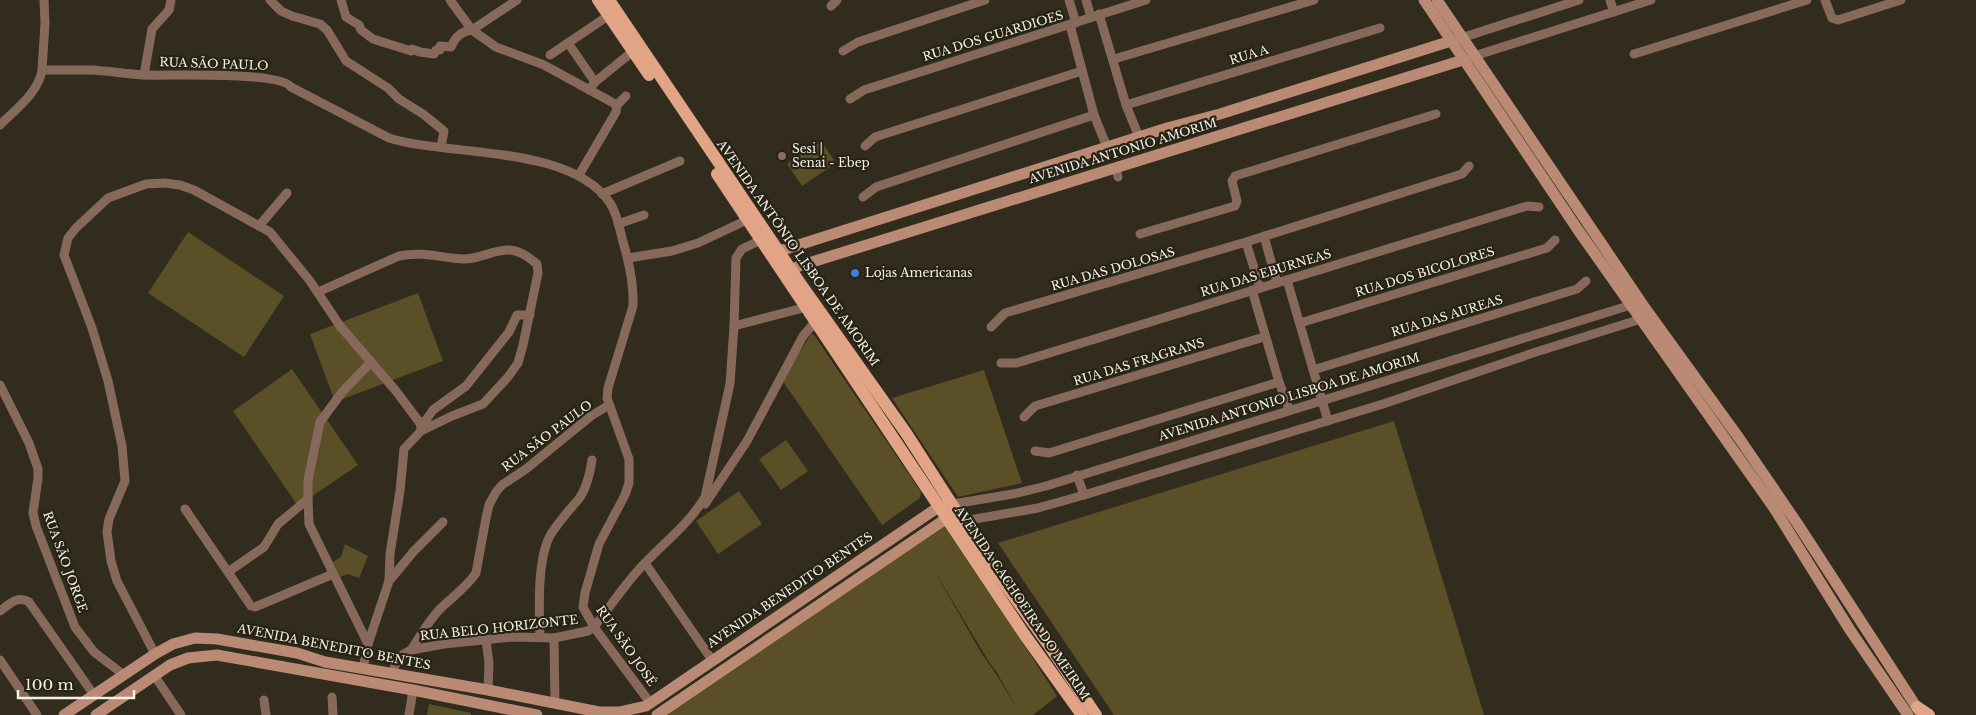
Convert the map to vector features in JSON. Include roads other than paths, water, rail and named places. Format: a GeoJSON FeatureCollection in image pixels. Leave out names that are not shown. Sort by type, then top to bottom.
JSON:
{"type":"FeatureCollection","features":[{"type":"Feature","properties":{"kind":"main road","name":"AVENIDA ANTÔNIO LISBOA DE AMORIM"},"geometry":{"type":"LineString","coordinates":[[598,0],[761,240],[775,252]]}},
{"type":"Feature","properties":{"kind":"main road","name":"AVENIDA ANTÔNIO LISBOA DE AMORIM"},"geometry":{"type":"LineString","coordinates":[[609,0],[788,272],[906,432],[964,521]]}},
{"type":"Feature","properties":{"kind":"main road","name":"AVENIDA ANTÔNIO LISBOA DE AMORIM"},"geometry":{"type":"LineString","coordinates":[[788,272],[816,321],[940,506]]}},
{"type":"Feature","properties":{"kind":"main road","name":"AVENIDA CACHOEIRA DO MEIRIM"},"geometry":{"type":"LineString","coordinates":[[940,506],[1024,634],[1082,715]]}},
{"type":"Feature","properties":{"kind":"main road","name":"AVENIDA CACHOEIRA DO MEIRIM"},"geometry":{"type":"LineString","coordinates":[[964,521],[987,559],[1096,715]]}},
{"type":"Feature","properties":{"kind":"main road"},"geometry":{"type":"LineString","coordinates":[[1916,712],[1929,715]]}},
{"type":"Feature","properties":{"kind":"street"},"geometry":{"type":"LineString","coordinates":[[0,125],[36,87],[41,78],[45,22],[44,0]]}},
{"type":"Feature","properties":{"kind":"street"},"geometry":{"type":"LineString","coordinates":[[144,75],[152,29],[169,10],[171,0]]}},
{"type":"Feature","properties":{"kind":"street"},"geometry":{"type":"LineString","coordinates":[[270,0],[281,11],[320,24],[327,30],[346,61],[388,88],[399,99],[423,114],[444,131],[441,147]]}},
{"type":"Feature","properties":{"kind":"street"},"geometry":{"type":"LineString","coordinates":[[341,0],[346,17],[359,25],[361,30],[373,39],[411,51],[412,49],[434,54],[436,50],[440,50],[440,46],[451,46],[454,40],[464,31],[472,30],[517,0]]}},
{"type":"Feature","properties":{"kind":"street"},"geometry":{"type":"LineString","coordinates":[[450,0],[472,30],[496,47],[544,64],[617,105]]}},
{"type":"Feature","properties":{"kind":"street"},"geometry":{"type":"LineString","coordinates":[[843,51],[858,42],[985,0]]}},
{"type":"Feature","properties":{"kind":"street","name":"AVENIDA ANTONIO AMORIM"},"geometry":{"type":"LineString","coordinates":[[1069,0],[1082,71],[1094,115],[1107,147]]}},
{"type":"Feature","properties":{"kind":"street","name":"AVENIDA ANTONIO AMORIM"},"geometry":{"type":"LineString","coordinates":[[1086,0],[1114,59],[1126,105],[1139,137]]}},
{"type":"Feature","properties":{"kind":"street","name":"RUA DOS GUARDIOES"},"geometry":{"type":"LineString","coordinates":[[850,100],[864,90],[1146,0]]}},
{"type":"Feature","properties":{"kind":"street"},"geometry":{"type":"LineString","coordinates":[[1114,59],[1314,0]]}},
{"type":"Feature","properties":{"kind":"street"},"geometry":{"type":"LineString","coordinates":[[1424,0],[1456,39],[1475,56],[1646,308],[1739,438],[1792,515],[1916,712]]}},
{"type":"Feature","properties":{"kind":"street"},"geometry":{"type":"LineString","coordinates":[[1437,0],[1456,39],[1463,60],[1640,319],[1774,508],[1850,630],[1916,712]]}},
{"type":"Feature","properties":{"kind":"street"},"geometry":{"type":"LineString","coordinates":[[1456,39],[1579,0]]}},
{"type":"Feature","properties":{"kind":"street"},"geometry":{"type":"LineString","coordinates":[[1610,0],[1614,12]]}},
{"type":"Feature","properties":{"kind":"street"},"geometry":{"type":"LineString","coordinates":[[1463,60],[1651,0]]}},
{"type":"Feature","properties":{"kind":"street"},"geometry":{"type":"LineString","coordinates":[[1634,54],[1807,0]]}},
{"type":"Feature","properties":{"kind":"street"},"geometry":{"type":"LineString","coordinates":[[1825,0],[1832,18],[1838,20],[1900,0]]}},
{"type":"Feature","properties":{"kind":"street"},"geometry":{"type":"LineString","coordinates":[[550,55],[608,16]]}},
{"type":"Feature","properties":{"kind":"street","name":"RUA A"},"geometry":{"type":"LineString","coordinates":[[1126,105],[1380,28]]}},
{"type":"Feature","properties":{"kind":"street","name":"AVENIDA ANTONIO AMORIM"},"geometry":{"type":"LineString","coordinates":[[775,252],[1456,39]]}},
{"type":"Feature","properties":{"kind":"street"},"geometry":{"type":"LineString","coordinates":[[568,43],[595,82]]}},
{"type":"Feature","properties":{"kind":"street"},"geometry":{"type":"LineString","coordinates":[[589,90],[595,82],[632,52]]}},
{"type":"Feature","properties":{"kind":"street","name":"AVENIDA ANTONIO AMORIM"},"geometry":{"type":"LineString","coordinates":[[788,272],[799,266],[1049,188],[1117,173],[1226,134],[1463,60]]}},
{"type":"Feature","properties":{"kind":"street","name":"RUA SÃO PAULO"},"geometry":{"type":"LineString","coordinates":[[42,70],[92,70],[144,75],[222,75],[277,79],[288,83],[291,87],[389,138],[405,143],[522,158],[546,164],[590,182],[610,203],[628,258],[633,306],[608,388],[607,398],[610,404],[591,416],[526,469],[502,485],[496,492],[489,505],[476,573],[439,611],[411,650]]}},
{"type":"Feature","properties":{"kind":"street"},"geometry":{"type":"LineString","coordinates":[[865,146],[876,137],[1082,71]]}},
{"type":"Feature","properties":{"kind":"street"},"geometry":{"type":"LineString","coordinates":[[579,176],[616,112],[617,105],[626,96]]}},
{"type":"Feature","properties":{"kind":"street"},"geometry":{"type":"LineString","coordinates":[[1220,114],[1226,134]]}},
{"type":"Feature","properties":{"kind":"street"},"geometry":{"type":"LineString","coordinates":[[1140,234],[1235,206],[1237,201],[1232,181],[1233,177],[1436,114]]}},
{"type":"Feature","properties":{"kind":"street"},"geometry":{"type":"LineString","coordinates":[[863,197],[876,187],[1094,115]]}},
{"type":"Feature","properties":{"kind":"street"},"geometry":{"type":"LineString","coordinates":[[602,194],[680,161]]}},
{"type":"Feature","properties":{"kind":"street","name":"RUA DAS DOLOSAS"},"geometry":{"type":"LineString","coordinates":[[991,327],[1005,314],[1246,242],[1462,174],[1469,166]]}},
{"type":"Feature","properties":{"kind":"street"},"geometry":{"type":"LineString","coordinates":[[1042,168],[1049,188]]}},
{"type":"Feature","properties":{"kind":"street"},"geometry":{"type":"LineString","coordinates":[[155,654],[117,581],[111,561],[107,532],[125,481],[122,446],[108,380],[92,328],[66,263],[64,248],[68,238],[76,228],[108,198],[146,184],[164,183],[180,185],[194,190],[270,232],[318,292],[340,326],[372,362],[421,427]]}},
{"type":"Feature","properties":{"kind":"street"},"geometry":{"type":"LineString","coordinates":[[259,226],[287,193]]}},
{"type":"Feature","properties":{"kind":"street","name":"RUA DAS EBURNEAS"},"geometry":{"type":"LineString","coordinates":[[1000,363],[1017,363],[1527,206],[1539,207]]}},
{"type":"Feature","properties":{"kind":"street"},"geometry":{"type":"LineString","coordinates":[[618,224],[644,215]]}},
{"type":"Feature","properties":{"kind":"street"},"geometry":{"type":"LineString","coordinates":[[628,258],[672,251],[698,243],[747,220]]}},
{"type":"Feature","properties":{"kind":"street"},"geometry":{"type":"LineString","coordinates":[[866,223],[870,244]]}},
{"type":"Feature","properties":{"kind":"street"},"geometry":{"type":"LineString","coordinates":[[1264,236],[1277,283]]}},
{"type":"Feature","properties":{"kind":"street","name":"RUA BELO HORIZONTE"},"geometry":{"type":"LineString","coordinates":[[392,673],[396,658],[411,650],[486,640],[554,638],[588,631],[594,627],[645,563],[674,537],[697,510],[704,497],[722,424],[730,384],[738,254],[742,249],[761,240]]}},
{"type":"Feature","properties":{"kind":"street","name":"RUA DOS BICOLORES"},"geometry":{"type":"LineString","coordinates":[[1300,324],[1547,248],[1555,240]]}},
{"type":"Feature","properties":{"kind":"street"},"geometry":{"type":"LineString","coordinates":[[1246,242],[1264,337],[1289,409]]}},
{"type":"Feature","properties":{"kind":"street"},"geometry":{"type":"LineString","coordinates":[[318,292],[399,256],[410,254],[424,253],[465,259],[508,250],[519,252],[537,264],[537,282],[518,363],[496,392],[483,404],[421,427]]}},
{"type":"Feature","properties":{"kind":"street"},"geometry":{"type":"LineString","coordinates":[[1287,280],[1328,421]]}},
{"type":"Feature","properties":{"kind":"street","name":"RUA DAS AUREAS"},"geometry":{"type":"LineString","coordinates":[[1313,370],[1577,289],[1586,282]]}},
{"type":"Feature","properties":{"kind":"street","name":"AVENIDA ANTONIO LISBOA DE AMORIM"},"geometry":{"type":"LineString","coordinates":[[953,504],[1013,494],[1046,486],[1321,399],[1631,305]]}},
{"type":"Feature","properties":{"kind":"street"},"geometry":{"type":"LineString","coordinates":[[734,326],[807,307]]}},
{"type":"Feature","properties":{"kind":"street"},"geometry":{"type":"LineString","coordinates":[[363,668],[368,644],[389,581],[390,554],[400,491],[402,456],[408,443],[433,410],[466,386],[509,332],[518,315],[530,315]]}},
{"type":"Feature","properties":{"kind":"street"},"geometry":{"type":"LineString","coordinates":[[657,715],[947,518],[964,521],[1038,508],[1084,495],[1328,421],[1640,319]]}},
{"type":"Feature","properties":{"kind":"street"},"geometry":{"type":"LineString","coordinates":[[697,510],[712,494],[740,454],[803,336],[816,321]]}},
{"type":"Feature","properties":{"kind":"street","name":"RUA DAS FRAGRANS"},"geometry":{"type":"LineString","coordinates":[[1024,417],[1035,406],[1264,337]]}},
{"type":"Feature","properties":{"kind":"street"},"geometry":{"type":"LineString","coordinates":[[368,644],[309,524],[308,480],[320,422],[343,391],[372,362]]}},
{"type":"Feature","properties":{"kind":"street"},"geometry":{"type":"LineString","coordinates":[[1035,450],[1049,453],[1279,382]]}},
{"type":"Feature","properties":{"kind":"street","name":"RUA SÃO JORGE"},"geometry":{"type":"LineString","coordinates":[[0,385],[30,443],[38,469],[32,512],[65,604],[75,627],[89,647],[124,675]]}},
{"type":"Feature","properties":{"kind":"street","name":"RUA SÃO JOSÉ"},"geometry":{"type":"LineString","coordinates":[[610,404],[629,459],[629,482],[625,495],[599,544],[585,593],[583,607],[594,627],[650,708]]}},
{"type":"Feature","properties":{"kind":"street"},"geometry":{"type":"LineString","coordinates":[[540,637],[539,604],[544,556],[551,534],[579,499],[587,481],[592,460]]}},
{"type":"Feature","properties":{"kind":"street"},"geometry":{"type":"LineString","coordinates":[[1077,475],[1084,495]]}},
{"type":"Feature","properties":{"kind":"street"},"geometry":{"type":"LineString","coordinates":[[228,572],[264,547],[278,524],[308,499]]}},
{"type":"Feature","properties":{"kind":"street","name":"AVENIDA BENEDITO BENTES"},"geometry":{"type":"LineString","coordinates":[[72,713],[94,695],[155,654],[172,644],[195,638],[217,639],[297,653],[325,662],[488,690],[599,712],[619,712],[650,708],[712,660],[940,506],[953,504]]}},
{"type":"Feature","properties":{"kind":"street"},"geometry":{"type":"LineString","coordinates":[[185,509],[250,606],[253,607],[333,574]]}},
{"type":"Feature","properties":{"kind":"street"},"geometry":{"type":"LineString","coordinates":[[389,581],[414,551],[443,522]]}},
{"type":"Feature","properties":{"kind":"street"},"geometry":{"type":"LineString","coordinates":[[645,563],[712,660]]}},
{"type":"Feature","properties":{"kind":"street"},"geometry":{"type":"LineString","coordinates":[[0,610],[16,600],[21,599],[29,602],[94,695]]}},
{"type":"Feature","properties":{"kind":"street"},"geometry":{"type":"LineString","coordinates":[[554,638],[555,704]]}},
{"type":"Feature","properties":{"kind":"street"},"geometry":{"type":"LineString","coordinates":[[486,640],[489,663],[488,690]]}},
{"type":"Feature","properties":{"kind":"street"},"geometry":{"type":"LineString","coordinates":[[96,715],[154,675],[188,658],[216,655],[413,690],[537,715]]}},
{"type":"Feature","properties":{"kind":"street"},"geometry":{"type":"LineString","coordinates":[[0,660],[36,715]]}},
{"type":"Feature","properties":{"kind":"street"},"geometry":{"type":"LineString","coordinates":[[322,674],[325,662]]}},
{"type":"Feature","properties":{"kind":"street"},"geometry":{"type":"LineString","coordinates":[[154,675],[181,715]]}},
{"type":"Feature","properties":{"kind":"street"},"geometry":{"type":"LineString","coordinates":[[408,715],[413,690]]}},
{"type":"Feature","properties":{"kind":"street"},"geometry":{"type":"LineString","coordinates":[[331,715],[332,697]]}},
{"type":"Feature","properties":{"kind":"street"},"geometry":{"type":"LineString","coordinates":[[264,700],[266,715]]}},
{"type":"Feature","properties":{"kind":"place","name":"Sesi | Senai - Ebep"},"geometry":{"type":"Point","coordinates":[782,156]}},
{"type":"Feature","properties":{"kind":"place","name":"Lojas Americanas"},"geometry":{"type":"Point","coordinates":[855,273]}}]}
